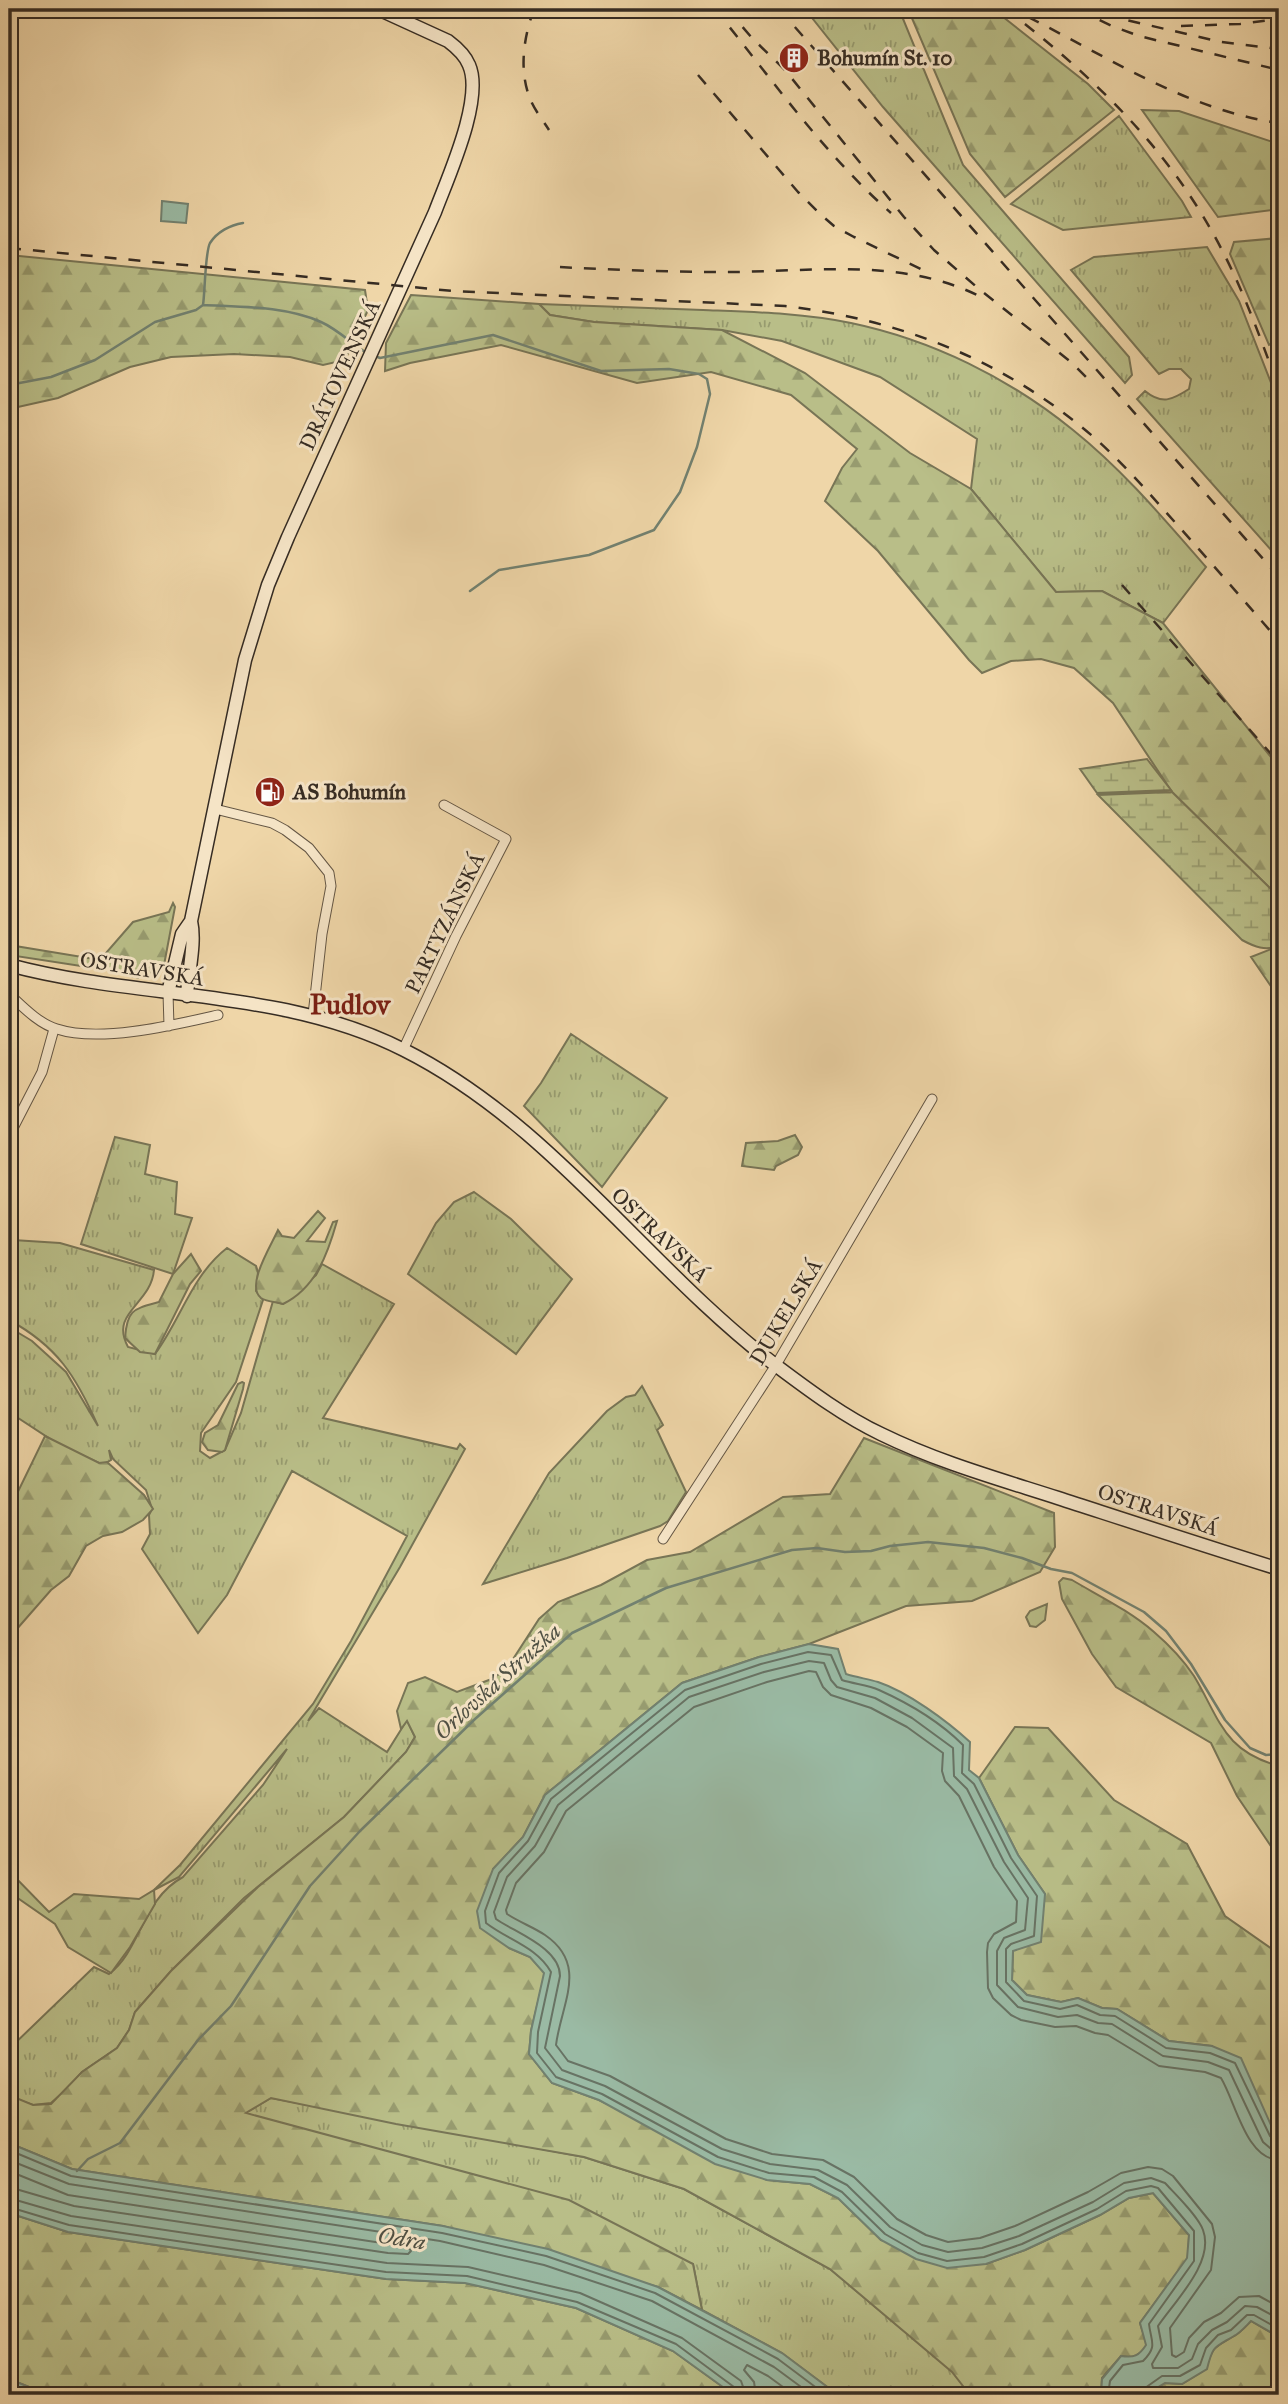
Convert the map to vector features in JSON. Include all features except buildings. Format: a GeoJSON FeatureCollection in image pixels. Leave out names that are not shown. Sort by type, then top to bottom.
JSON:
{"type":"FeatureCollection","features":[{"type":"Feature","properties":{"kind":"main road","name":"DRÁTOVENSKÁ"},"geometry":{"type":"LineString","coordinates":[[168,993],[182,934],[191,920],[245,660],[268,586],[298,513],[435,212],[468,117],[473,90],[470,66],[455,47],[448,41],[378,9]]}},
{"type":"Feature","properties":{"kind":"main road","name":"DRÁTOVENSKÁ"},"geometry":{"type":"LineString","coordinates":[[187,996],[194,933],[191,920]]}},
{"type":"Feature","properties":{"kind":"main road","name":"OSTRAVSKÁ"},"geometry":{"type":"LineString","coordinates":[[9,965],[101,983],[313,1016],[403,1049],[486,1100],[531,1136],[718,1317],[776,1366],[870,1428],[932,1457],[1279,1569]]}},
{"type":"Feature","properties":{"kind":"street","name":"PARTYZÁNSKÁ"},"geometry":{"type":"LineString","coordinates":[[403,1049],[456,936],[506,839],[444,805]]}},
{"type":"Feature","properties":{"kind":"street"},"geometry":{"type":"LineString","coordinates":[[215,809],[272,823],[285,830],[309,848],[329,873],[331,886],[322,934],[313,1016]]}},
{"type":"Feature","properties":{"kind":"street"},"geometry":{"type":"LineString","coordinates":[[168,993],[169,1026]]}},
{"type":"Feature","properties":{"kind":"street"},"geometry":{"type":"LineString","coordinates":[[9,994],[54,1029],[41,1072],[9,1136]]}},
{"type":"Feature","properties":{"kind":"street","name":"OSTRAVSKÁ"},"geometry":{"type":"LineString","coordinates":[[54,1029],[93,1034],[169,1026],[218,1015]]}},
{"type":"Feature","properties":{"kind":"street","name":"DUKELSKÁ"},"geometry":{"type":"LineString","coordinates":[[663,1539],[776,1366],[932,1099]]}},
{"type":"Feature","properties":{"kind":"green space"},"geometry":{"type":"Polygon","coordinates":[[[805,9],[899,9],[963,165],[1129,357],[1132,375],[1125,383],[883,107],[805,9]]]}},
{"type":"Feature","properties":{"kind":"green space"},"geometry":{"type":"Polygon","coordinates":[[[908,9],[993,9],[1088,84],[1114,110],[1005,197],[970,154],[908,9]]]}},
{"type":"Feature","properties":{"kind":"green space"},"geometry":{"type":"Polygon","coordinates":[[[1142,110],[1179,111],[1279,144],[1279,209],[1218,217],[1142,110]]]}},
{"type":"Feature","properties":{"kind":"green space"},"geometry":{"type":"Polygon","coordinates":[[[1119,116],[1191,217],[1063,230],[1011,204],[1119,116]]]}},
{"type":"Feature","properties":{"kind":"green space"},"geometry":{"type":"Polygon","coordinates":[[[1279,238],[1279,340],[1269,345],[1230,254],[1234,242],[1279,238]]]}},
{"type":"Feature","properties":{"kind":"green space"},"geometry":{"type":"Polygon","coordinates":[[[1207,247],[1239,301],[1279,403],[1279,559],[1137,399],[1145,391],[1157,398],[1172,398],[1189,389],[1191,379],[1181,369],[1169,369],[1159,374],[1071,270],[1094,257],[1207,247]]]}},
{"type":"Feature","properties":{"kind":"green space"},"geometry":{"type":"Polygon","coordinates":[[[9,255],[365,290],[368,310],[345,360],[323,365],[290,357],[234,354],[171,357],[130,367],[58,398],[9,409],[9,255]]]}},
{"type":"Feature","properties":{"kind":"green space"},"geometry":{"type":"Polygon","coordinates":[[[411,295],[539,304],[550,315],[594,322],[722,330],[805,373],[910,453],[971,489],[1056,592],[1102,591],[1163,623],[1279,767],[1279,897],[1172,792],[1113,703],[1074,668],[1041,659],[1011,661],[982,673],[969,660],[878,551],[825,501],[842,468],[857,449],[791,395],[711,372],[637,383],[501,345],[410,363],[385,371],[386,343],[411,295]]]}},
{"type":"Feature","properties":{"kind":"green space"},"geometry":{"type":"Polygon","coordinates":[[[539,304],[740,311],[814,317],[881,330],[940,351],[968,363],[1023,394],[1073,430],[1126,478],[1206,567],[1163,623],[1102,591],[1056,592],[971,489],[977,439],[880,377],[782,341],[722,330],[594,322],[550,315],[539,304]]]}},
{"type":"Feature","properties":{"kind":"green space"},"geometry":{"type":"Polygon","coordinates":[[[1147,759],[1171,790],[1097,793],[1080,769],[1147,759]]]}},
{"type":"Feature","properties":{"kind":"green space"},"geometry":{"type":"Polygon","coordinates":[[[1172,792],[1279,897],[1279,946],[1260,947],[1242,940],[1098,795],[1172,792]]]}},
{"type":"Feature","properties":{"kind":"green space"},"geometry":{"type":"Polygon","coordinates":[[[173,903],[175,907],[164,965],[139,978],[107,970],[9,955],[9,945],[100,960],[133,922],[169,912],[173,903]]]}},
{"type":"Feature","properties":{"kind":"green space"},"geometry":{"type":"Polygon","coordinates":[[[1279,946],[1279,998],[1251,957],[1279,946]]]}},
{"type":"Feature","properties":{"kind":"green space"},"geometry":{"type":"Polygon","coordinates":[[[571,1034],[667,1098],[602,1187],[524,1106],[571,1034]]]}},
{"type":"Feature","properties":{"kind":"green space"},"geometry":{"type":"Polygon","coordinates":[[[795,1135],[802,1147],[798,1155],[776,1166],[774,1170],[742,1166],[746,1143],[778,1141],[795,1135]]]}},
{"type":"Feature","properties":{"kind":"green space"},"geometry":{"type":"Polygon","coordinates":[[[115,1137],[150,1145],[145,1174],[177,1182],[175,1214],[192,1218],[173,1274],[81,1244],[115,1137]]]}},
{"type":"Feature","properties":{"kind":"green space"},"geometry":{"type":"Polygon","coordinates":[[[474,1192],[511,1219],[572,1279],[516,1354],[408,1274],[436,1223],[454,1202],[474,1192]]]}},
{"type":"Feature","properties":{"kind":"green space"},"geometry":{"type":"Polygon","coordinates":[[[318,1211],[325,1218],[307,1241],[325,1242],[333,1222],[337,1221],[325,1257],[312,1279],[304,1289],[283,1304],[261,1298],[257,1292],[258,1275],[278,1230],[282,1236],[294,1238],[318,1211]]]}},
{"type":"Feature","properties":{"kind":"green space"},"geometry":{"type":"Polygon","coordinates":[[[13,1240],[60,1243],[154,1270],[146,1292],[127,1316],[124,1335],[128,1347],[155,1354],[196,1284],[227,1248],[256,1266],[256,1291],[263,1300],[236,1382],[201,1433],[200,1451],[210,1458],[225,1450],[241,1413],[273,1301],[283,1304],[316,1275],[322,1264],[394,1304],[323,1418],[457,1449],[460,1444],[465,1449],[400,1567],[308,1721],[319,1708],[387,1752],[407,1720],[415,1737],[406,1752],[344,1817],[244,1898],[171,1971],[135,2012],[129,2030],[117,2048],[82,2072],[51,2103],[33,2105],[16,2099],[9,2093],[9,2049],[94,1967],[109,1974],[120,1964],[159,1898],[169,1886],[183,1877],[263,1785],[287,1749],[179,1877],[154,1890],[180,1865],[313,1704],[351,1641],[407,1536],[292,1471],[227,1595],[198,1633],[142,1549],[150,1534],[149,1515],[152,1509],[146,1490],[113,1459],[109,1450],[111,1460],[104,1464],[99,1463],[58,1444],[9,1412],[9,1335],[17,1332],[32,1341],[66,1372],[98,1426],[82,1392],[63,1364],[40,1340],[9,1320],[9,1247],[13,1240]]]}},
{"type":"Feature","properties":{"kind":"green space"},"geometry":{"type":"Polygon","coordinates":[[[191,1254],[201,1271],[190,1284],[155,1354],[140,1352],[125,1338],[130,1316],[138,1309],[159,1302],[173,1274],[191,1254]]]}},
{"type":"Feature","properties":{"kind":"green space"},"geometry":{"type":"Polygon","coordinates":[[[242,1382],[243,1389],[225,1450],[208,1450],[202,1442],[205,1433],[218,1425],[238,1384],[242,1382]]]}},
{"type":"Feature","properties":{"kind":"green space"},"geometry":{"type":"Polygon","coordinates":[[[642,1386],[663,1425],[657,1430],[686,1492],[668,1521],[567,1558],[483,1584],[549,1473],[607,1411],[626,1397],[635,1395],[642,1386]]]}},
{"type":"Feature","properties":{"kind":"green space"},"geometry":{"type":"Polygon","coordinates":[[[45,1436],[99,1463],[107,1462],[144,1495],[153,1509],[143,1520],[122,1532],[103,1536],[86,1546],[69,1576],[51,1590],[9,1638],[9,1510],[45,1436]]]}},
{"type":"Feature","properties":{"kind":"green space"},"geometry":{"type":"Polygon","coordinates":[[[864,1438],[1054,1513],[1055,1547],[1040,1572],[972,1601],[906,1606],[809,1644],[759,1657],[682,1683],[545,1795],[523,1837],[493,1869],[509,1948],[530,1957],[545,1973],[531,2031],[529,2054],[552,2083],[599,2100],[767,2180],[810,2184],[838,2198],[881,2240],[986,2264],[1025,2250],[1100,2215],[1129,2198],[1153,2193],[1189,2235],[1188,2258],[1140,2323],[1147,2345],[1136,2355],[1121,2356],[1102,2378],[1101,2395],[970,2395],[952,2372],[830,2269],[684,2189],[584,2157],[396,2124],[271,2098],[246,2113],[569,2200],[693,2264],[702,2310],[658,2287],[443,2226],[72,2169],[9,2143],[9,2095],[33,2105],[51,2104],[82,2072],[117,2048],[129,2030],[135,2012],[171,1971],[258,1887],[344,1817],[406,1752],[415,1737],[407,1721],[401,1729],[397,1711],[408,1683],[425,1677],[457,1692],[489,1680],[506,1670],[539,1619],[558,1602],[601,1585],[647,1560],[690,1552],[783,1497],[830,1494],[864,1438]]]}},
{"type":"Feature","properties":{"kind":"green space"},"geometry":{"type":"Polygon","coordinates":[[[1063,1578],[1072,1580],[1114,1604],[1154,1632],[1190,1670],[1225,1732],[1234,1742],[1260,1760],[1279,1766],[1279,1858],[1237,1796],[1211,1743],[1116,1687],[1092,1654],[1062,1599],[1059,1582],[1063,1578]]]}},
{"type":"Feature","properties":{"kind":"green space"},"geometry":{"type":"Polygon","coordinates":[[[1047,1604],[1045,1620],[1036,1627],[1030,1626],[1026,1617],[1030,1611],[1047,1604]]]}},
{"type":"Feature","properties":{"kind":"green space"},"geometry":{"type":"Polygon","coordinates":[[[1015,1727],[1048,1728],[1114,1800],[1187,1844],[1225,1916],[1279,1954],[1279,2143],[1277,2136],[1212,2046],[1169,2041],[1117,2009],[1102,2008],[1078,1998],[1061,2002],[1027,1995],[1012,1980],[1013,1951],[1045,1894],[1018,1855],[979,1778],[1015,1727]]]}},
{"type":"Feature","properties":{"kind":"green space"},"geometry":{"type":"Polygon","coordinates":[[[9,1871],[49,1912],[74,1894],[139,1899],[154,1890],[155,1904],[111,1973],[68,1947],[55,1924],[9,1892],[9,1871]]]}},
{"type":"Feature","properties":{"kind":"green space"},"geometry":{"type":"Polygon","coordinates":[[[271,2098],[584,2157],[684,2189],[830,2269],[953,2372],[970,2395],[838,2395],[782,2353],[702,2310],[693,2264],[245,2113],[271,2098]]]}},
{"type":"Feature","properties":{"kind":"green space"},"geometry":{"type":"Polygon","coordinates":[[[9,2213],[68,2232],[386,2279],[465,2283],[576,2308],[673,2351],[734,2395],[49,2395],[9,2379],[9,2213]]]}},
{"type":"Feature","properties":{"kind":"green space"},"geometry":{"type":"Polygon","coordinates":[[[1251,2321],[1279,2337],[1279,2377],[1263,2395],[1145,2395],[1165,2383],[1182,2384],[1206,2369],[1215,2348],[1251,2321]]]}},
{"type":"Feature","properties":{"kind":"water"},"geometry":{"type":"Polygon","coordinates":[[[162,201],[188,204],[186,223],[161,221],[162,201]]]}},
{"type":"Feature","properties":{"kind":"water"},"geometry":{"type":"Polygon","coordinates":[[[809,1644],[838,1649],[846,1674],[878,1682],[902,1693],[939,1716],[970,1742],[969,1770],[979,1778],[1018,1855],[1045,1894],[1041,1942],[1013,1951],[1012,1980],[1027,1995],[1061,2002],[1078,1998],[1102,2008],[1117,2009],[1169,2041],[1212,2046],[1241,2058],[1279,2143],[1279,2337],[1251,2321],[1215,2348],[1207,2369],[1182,2384],[1165,2383],[1145,2395],[1101,2395],[1102,2379],[1121,2356],[1136,2355],[1146,2345],[1140,2323],[1187,2258],[1189,2235],[1153,2193],[1129,2198],[1100,2215],[1025,2250],[986,2264],[947,2268],[916,2259],[881,2240],[838,2198],[810,2184],[767,2180],[715,2164],[599,2100],[552,2083],[529,2054],[531,2031],[544,1973],[530,1957],[509,1948],[480,1928],[477,1911],[493,1869],[523,1837],[545,1795],[682,1683],[759,1657],[809,1644]]]}},
{"type":"Feature","properties":{"kind":"water","name":"Odra"},"geometry":{"type":"Polygon","coordinates":[[[9,2143],[72,2169],[443,2226],[548,2249],[658,2287],[782,2353],[838,2395],[734,2395],[673,2351],[576,2308],[465,2283],[386,2279],[68,2232],[9,2213],[9,2143]]]}},
{"type":"Feature","properties":{"kind":"water"},"geometry":{"type":"Polygon","coordinates":[[[9,2379],[49,2395],[9,2395],[9,2379]]]}},
{"type":"Feature","properties":{"kind":"waterway"},"geometry":{"type":"LineString","coordinates":[[9,385],[51,377],[95,360],[155,322],[196,310],[203,305],[210,243],[224,230],[243,223]]}},
{"type":"Feature","properties":{"kind":"waterway"},"geometry":{"type":"LineString","coordinates":[[203,305],[263,308],[307,317],[333,328],[365,352]]}},
{"type":"Feature","properties":{"kind":"waterway"},"geometry":{"type":"LineString","coordinates":[[375,356],[380,358],[493,335],[601,371],[669,369],[699,374],[707,379],[710,394],[697,447],[680,492],[654,530],[589,555],[499,570],[470,591]]}},
{"type":"Feature","properties":{"kind":"waterway","name":"Orlovská Stružka"},"geometry":{"type":"LineString","coordinates":[[77,2171],[88,2159],[120,2143],[198,2040],[231,2006],[310,1886],[360,1831],[475,1719],[572,1633],[666,1588],[792,1550],[817,1548],[845,1552],[871,1551],[928,1542],[984,1548],[1022,1558],[1051,1569],[1072,1573],[1144,1612],[1166,1631],[1191,1664],[1225,1720],[1250,1748],[1266,1755],[1279,1754]]}},
{"type":"Feature","properties":{"kind":"railway"},"geometry":{"type":"LineString","coordinates":[[517,14],[520,9]]}},
{"type":"Feature","properties":{"kind":"railway"},"geometry":{"type":"LineString","coordinates":[[534,9],[525,41],[524,74],[535,109],[549,130]]}},
{"type":"Feature","properties":{"kind":"railway"},"geometry":{"type":"LineString","coordinates":[[715,9],[821,141],[891,213]]}},
{"type":"Feature","properties":{"kind":"railway"},"geometry":{"type":"LineString","coordinates":[[727,9],[785,70],[934,250],[1071,362],[1091,382]]}},
{"type":"Feature","properties":{"kind":"railway"},"geometry":{"type":"LineString","coordinates":[[779,9],[1279,577]]}},
{"type":"Feature","properties":{"kind":"railway"},"geometry":{"type":"LineString","coordinates":[[1006,9],[1101,90],[1156,150],[1181,182],[1232,270],[1279,388]]}},
{"type":"Feature","properties":{"kind":"railway"},"geometry":{"type":"LineString","coordinates":[[1078,10],[1139,36],[1279,70]]}},
{"type":"Feature","properties":{"kind":"railway"},"geometry":{"type":"LineString","coordinates":[[1105,15],[1221,42],[1279,49]]}},
{"type":"Feature","properties":{"kind":"railway"},"geometry":{"type":"LineString","coordinates":[[1028,17],[1181,95],[1212,107],[1279,123]]}},
{"type":"Feature","properties":{"kind":"railway"},"geometry":{"type":"LineString","coordinates":[[1181,26],[1240,24],[1279,19]]}},
{"type":"Feature","properties":{"kind":"railway"},"geometry":{"type":"LineString","coordinates":[[698,75],[820,214],[854,237],[925,271]]}},
{"type":"Feature","properties":{"kind":"railway"},"geometry":{"type":"LineString","coordinates":[[9,248],[453,291],[785,306],[871,322],[912,334],[990,367],[1027,388],[1063,412],[1097,440],[1150,495],[1279,641]]}},
{"type":"Feature","properties":{"kind":"railway"},"geometry":{"type":"LineString","coordinates":[[560,267],[685,272],[822,269],[887,271],[949,284],[979,296]]}},
{"type":"Feature","properties":{"kind":"railway"},"geometry":{"type":"LineString","coordinates":[[1122,585],[1279,763]]}},
{"type":"Feature","properties":{"kind":"place","name":"Bohumín St. 10"},"geometry":{"type":"Point","coordinates":[794,58]}},
{"type":"Feature","properties":{"kind":"place","name":"AS Bohumín"},"geometry":{"type":"Point","coordinates":[270,792]}},
{"type":"Feature","properties":{"kind":"district","name":"Pudlov"},"geometry":{"type":"Point","coordinates":[350,1004]}}]}
